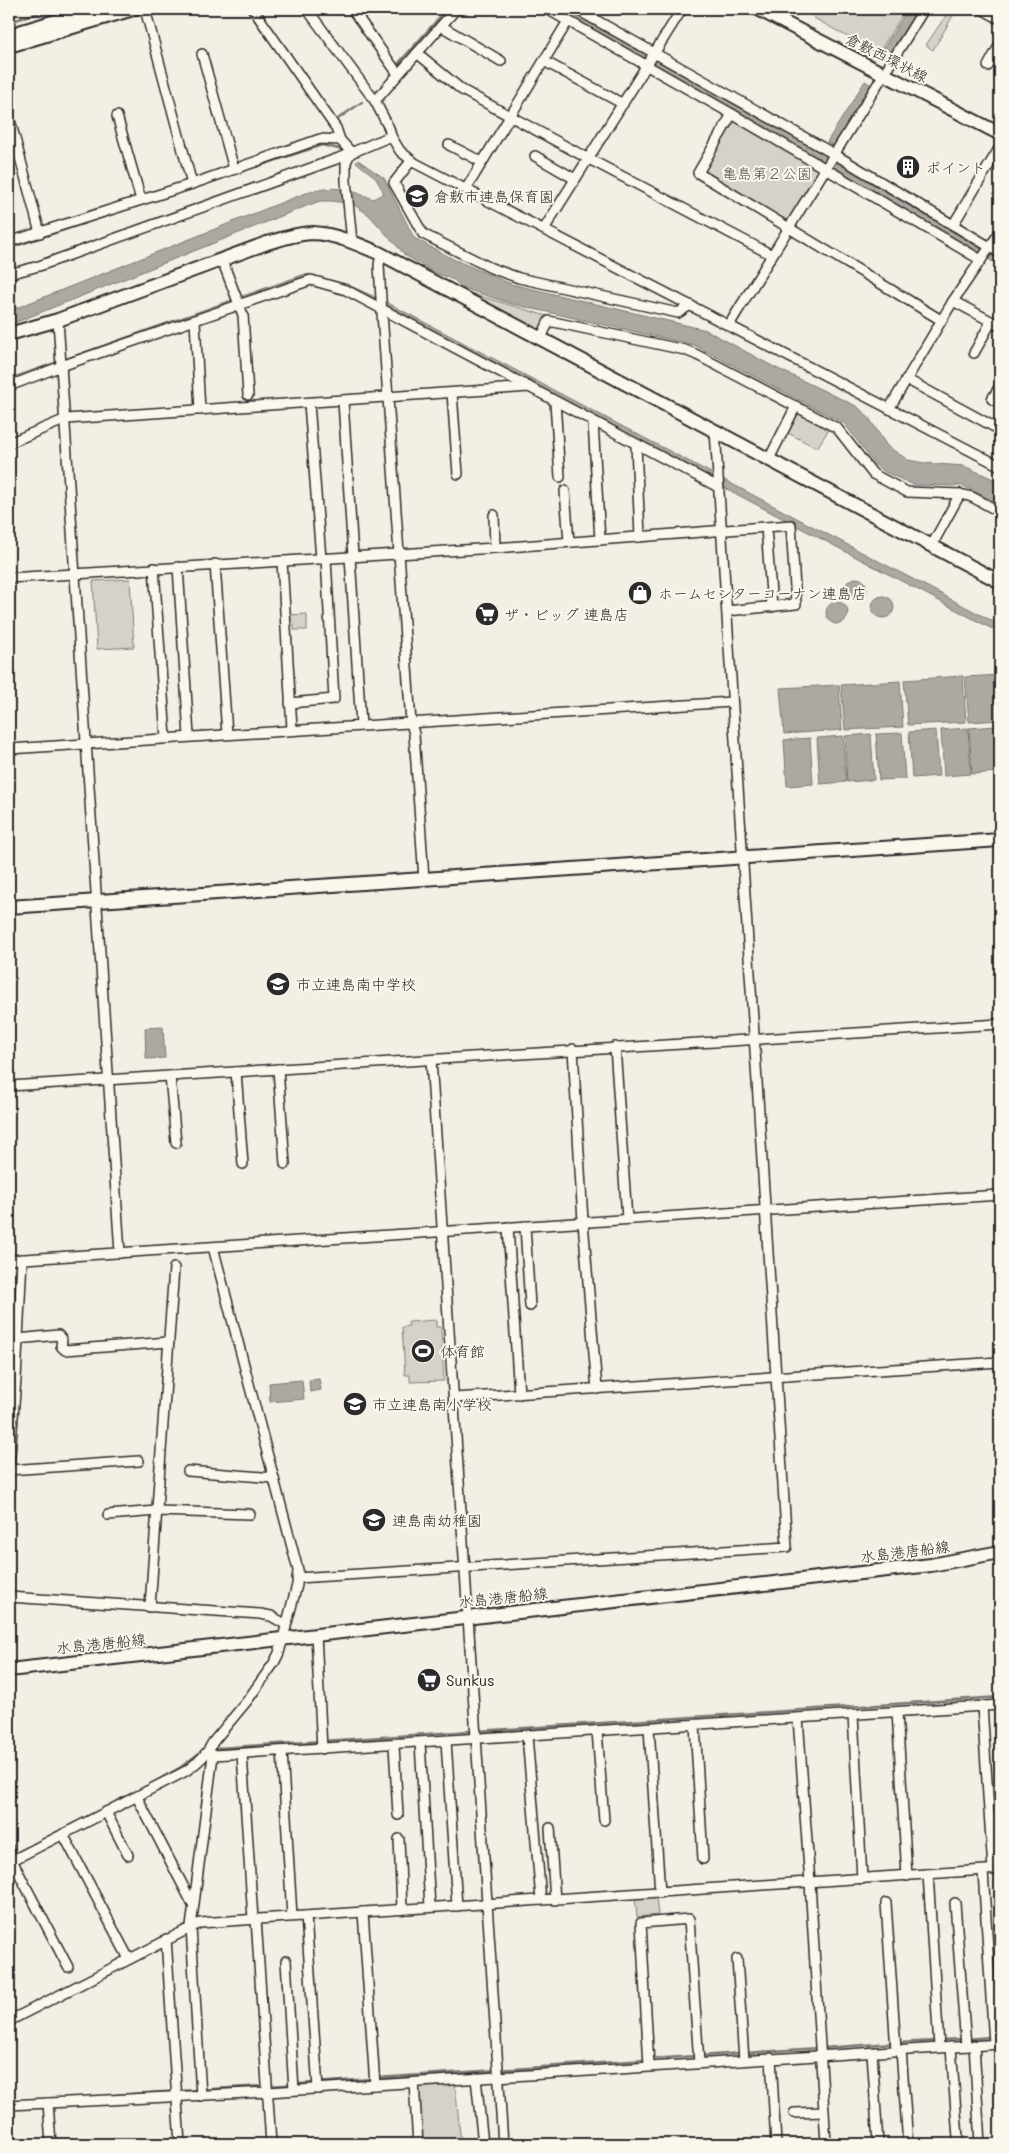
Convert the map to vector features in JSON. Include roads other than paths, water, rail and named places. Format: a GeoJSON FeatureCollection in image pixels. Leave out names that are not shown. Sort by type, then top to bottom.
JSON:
{"type":"FeatureCollection","features":[{"type":"Feature","properties":{"kind":"street"},"geometry":{"type":"LineString","coordinates":[[9,35],[96,9]]}},
{"type":"Feature","properties":{"kind":"street"},"geometry":{"type":"LineString","coordinates":[[9,46],[133,9]]}},
{"type":"Feature","properties":{"kind":"street"},"geometry":{"type":"LineString","coordinates":[[145,9],[192,184]]}},
{"type":"Feature","properties":{"kind":"street"},"geometry":{"type":"LineString","coordinates":[[253,9],[336,128],[340,140],[352,152]]}},
{"type":"Feature","properties":{"kind":"street"},"geometry":{"type":"LineString","coordinates":[[308,9],[375,101],[389,128],[391,136],[400,151],[411,161],[1000,466]]}},
{"type":"Feature","properties":{"kind":"street"},"geometry":{"type":"LineString","coordinates":[[352,9],[398,74]]}},
{"type":"Feature","properties":{"kind":"street"},"geometry":{"type":"LineString","coordinates":[[358,18],[364,9]]}},
{"type":"Feature","properties":{"kind":"street"},"geometry":{"type":"LineString","coordinates":[[375,101],[456,9]]}},
{"type":"Feature","properties":{"kind":"street"},"geometry":{"type":"LineString","coordinates":[[547,9],[833,155],[989,249],[1000,253]]}},
{"type":"Feature","properties":{"kind":"street"},"geometry":{"type":"LineString","coordinates":[[576,9],[732,114],[982,259]]}},
{"type":"Feature","properties":{"kind":"street"},"geometry":{"type":"LineString","coordinates":[[544,229],[682,9]]}},
{"type":"Feature","properties":{"kind":"street","name":"倉敷西環状線"},"geometry":{"type":"LineString","coordinates":[[758,9],[1000,134]]}},
{"type":"Feature","properties":{"kind":"street"},"geometry":{"type":"LineString","coordinates":[[730,325],[924,9]]}},
{"type":"Feature","properties":{"kind":"street"},"geometry":{"type":"LineString","coordinates":[[986,10],[1000,18]]}},
{"type":"Feature","properties":{"kind":"street"},"geometry":{"type":"LineString","coordinates":[[466,189],[568,21]]}},
{"type":"Feature","properties":{"kind":"street"},"geometry":{"type":"LineString","coordinates":[[441,26],[501,61]]}},
{"type":"Feature","properties":{"kind":"street"},"geometry":{"type":"LineString","coordinates":[[988,66],[1000,44]]}},
{"type":"Feature","properties":{"kind":"street"},"geometry":{"type":"LineString","coordinates":[[417,53],[462,90],[772,255]]}},
{"type":"Feature","properties":{"kind":"street"},"geometry":{"type":"LineString","coordinates":[[202,54],[234,169]]}},
{"type":"Feature","properties":{"kind":"street"},"geometry":{"type":"LineString","coordinates":[[544,61],[623,104]]}},
{"type":"Feature","properties":{"kind":"street"},"geometry":{"type":"LineString","coordinates":[[732,114],[698,173],[790,226],[941,320]]}},
{"type":"Feature","properties":{"kind":"street"},"geometry":{"type":"LineString","coordinates":[[9,116],[40,233]]}},
{"type":"Feature","properties":{"kind":"street"},"geometry":{"type":"LineString","coordinates":[[117,116],[140,200]]}},
{"type":"Feature","properties":{"kind":"street"},"geometry":{"type":"LineString","coordinates":[[9,274],[40,266],[391,136]]}},
{"type":"Feature","properties":{"kind":"street"},"geometry":{"type":"LineString","coordinates":[[9,242],[192,184],[320,139],[340,140]]}},
{"type":"Feature","properties":{"kind":"street"},"geometry":{"type":"LineString","coordinates":[[449,145],[482,162]]}},
{"type":"Feature","properties":{"kind":"street"},"geometry":{"type":"LineString","coordinates":[[952,225],[1000,147]]}},
{"type":"Feature","properties":{"kind":"street"},"geometry":{"type":"LineString","coordinates":[[352,152],[346,162],[347,206],[352,242]]}},
{"type":"Feature","properties":{"kind":"street"},"geometry":{"type":"LineString","coordinates":[[535,156],[575,179]]}},
{"type":"Feature","properties":{"kind":"street"},"geometry":{"type":"LineString","coordinates":[[411,161],[394,183],[423,234],[490,268],[519,278],[678,313],[690,305]]}},
{"type":"Feature","properties":{"kind":"street"},"geometry":{"type":"LineString","coordinates":[[889,408],[941,320],[1000,232]]}},
{"type":"Feature","properties":{"kind":"street"},"geometry":{"type":"LineString","coordinates":[[9,334],[58,320],[294,235],[314,233],[352,242],[381,254],[1000,582]]}},
{"type":"Feature","properties":{"kind":"street"},"geometry":{"type":"LineString","coordinates":[[381,254],[379,265],[398,553],[411,723],[414,734],[424,879]]}},
{"type":"Feature","properties":{"kind":"street"},"geometry":{"type":"LineString","coordinates":[[222,260],[243,315],[248,395]]}},
{"type":"Feature","properties":{"kind":"street"},"geometry":{"type":"LineString","coordinates":[[9,386],[61,364],[187,322],[195,322],[237,302],[311,280],[346,290],[382,305],[529,388],[636,445],[718,483]]}},
{"type":"Feature","properties":{"kind":"street"},"geometry":{"type":"LineString","coordinates":[[953,301],[1000,326]]}},
{"type":"Feature","properties":{"kind":"street"},"geometry":{"type":"LineString","coordinates":[[58,320],[88,743],[120,1253]]}},
{"type":"Feature","properties":{"kind":"street"},"geometry":{"type":"LineString","coordinates":[[541,338],[549,321],[685,350],[718,364],[842,432],[873,474],[907,492],[960,494],[972,497],[1000,512]]}},
{"type":"Feature","properties":{"kind":"street"},"geometry":{"type":"LineString","coordinates":[[195,322],[200,410]]}},
{"type":"Feature","properties":{"kind":"street"},"geometry":{"type":"LineString","coordinates":[[974,353],[991,322]]}},
{"type":"Feature","properties":{"kind":"street"},"geometry":{"type":"LineString","coordinates":[[906,378],[1000,430]]}},
{"type":"Feature","properties":{"kind":"street"},"geometry":{"type":"LineString","coordinates":[[1000,386],[992,399],[1000,403]]}},
{"type":"Feature","properties":{"kind":"street"},"geometry":{"type":"LineString","coordinates":[[9,443],[66,419],[529,388]]}},
{"type":"Feature","properties":{"kind":"street"},"geometry":{"type":"LineString","coordinates":[[452,393],[458,474]]}},
{"type":"Feature","properties":{"kind":"street"},"geometry":{"type":"LineString","coordinates":[[343,401],[361,725]]}},
{"type":"Feature","properties":{"kind":"street"},"geometry":{"type":"LineString","coordinates":[[555,402],[560,477]]}},
{"type":"Feature","properties":{"kind":"street"},"geometry":{"type":"LineString","coordinates":[[290,702],[334,699],[309,403]]}},
{"type":"Feature","properties":{"kind":"street"},"geometry":{"type":"LineString","coordinates":[[769,459],[796,406]]}},
{"type":"Feature","properties":{"kind":"street"},"geometry":{"type":"LineString","coordinates":[[593,422],[600,540]]}},
{"type":"Feature","properties":{"kind":"street"},"geometry":{"type":"LineString","coordinates":[[297,1578],[787,1547],[741,858],[715,430]]}},
{"type":"Feature","properties":{"kind":"street"},"geometry":{"type":"LineString","coordinates":[[636,445],[640,537]]}},
{"type":"Feature","properties":{"kind":"street"},"geometry":{"type":"LineString","coordinates":[[565,490],[569,542]]}},
{"type":"Feature","properties":{"kind":"street"},"geometry":{"type":"LineString","coordinates":[[932,545],[960,494]]}},
{"type":"Feature","properties":{"kind":"street"},"geometry":{"type":"LineString","coordinates":[[494,515],[495,548]]}},
{"type":"Feature","properties":{"kind":"street"},"geometry":{"type":"LineString","coordinates":[[9,578],[495,548],[791,525],[796,604],[727,611]]}},
{"type":"Feature","properties":{"kind":"street"},"geometry":{"type":"LineString","coordinates":[[766,527],[772,607]]}},
{"type":"Feature","properties":{"kind":"street"},"geometry":{"type":"LineString","coordinates":[[282,561],[292,729]]}},
{"type":"Feature","properties":{"kind":"street"},"geometry":{"type":"LineString","coordinates":[[215,564],[227,734]]}},
{"type":"Feature","properties":{"kind":"street"},"geometry":{"type":"LineString","coordinates":[[178,567],[189,736]]}},
{"type":"Feature","properties":{"kind":"street"},"geometry":{"type":"LineString","coordinates":[[154,568],[166,738]]}},
{"type":"Feature","properties":{"kind":"street"},"geometry":{"type":"LineString","coordinates":[[9,748],[732,702]]}},
{"type":"Feature","properties":{"kind":"street"},"geometry":{"type":"LineString","coordinates":[[9,907],[1000,840]]}},
{"type":"Feature","properties":{"kind":"street"},"geometry":{"type":"LineString","coordinates":[[9,1086],[431,1060],[573,1049],[1000,1024]]}},
{"type":"Feature","properties":{"kind":"street"},"geometry":{"type":"LineString","coordinates":[[615,1047],[627,1219]]}},
{"type":"Feature","properties":{"kind":"street"},"geometry":{"type":"LineString","coordinates":[[573,1049],[583,1222],[596,1389]]}},
{"type":"Feature","properties":{"kind":"street"},"geometry":{"type":"LineString","coordinates":[[431,1060],[502,2144]]}},
{"type":"Feature","properties":{"kind":"street"},"geometry":{"type":"LineString","coordinates":[[278,1070],[285,1164]]}},
{"type":"Feature","properties":{"kind":"street"},"geometry":{"type":"LineString","coordinates":[[236,1072],[243,1164]]}},
{"type":"Feature","properties":{"kind":"street"},"geometry":{"type":"LineString","coordinates":[[170,1076],[176,1143]]}},
{"type":"Feature","properties":{"kind":"street"},"geometry":{"type":"LineString","coordinates":[[9,1260],[1000,1195]]}},
{"type":"Feature","properties":{"kind":"street"},"geometry":{"type":"LineString","coordinates":[[525,1226],[530,1306]]}},
{"type":"Feature","properties":{"kind":"street"},"geometry":{"type":"LineString","coordinates":[[508,1227],[519,1394]]}},
{"type":"Feature","properties":{"kind":"street"},"geometry":{"type":"LineString","coordinates":[[200,2092],[191,1927],[213,1742],[266,1676],[277,1658],[298,1570],[213,1247]]}},
{"type":"Feature","properties":{"kind":"street"},"geometry":{"type":"LineString","coordinates":[[22,1259],[18,1339],[13,1358],[9,1469],[139,1461]]}},
{"type":"Feature","properties":{"kind":"street"},"geometry":{"type":"LineString","coordinates":[[150,1606],[174,1268]]}},
{"type":"Feature","properties":{"kind":"street"},"geometry":{"type":"LineString","coordinates":[[18,1339],[58,1336],[62,1340],[62,1346],[65,1350],[169,1342]]}},
{"type":"Feature","properties":{"kind":"street"},"geometry":{"type":"LineString","coordinates":[[454,1398],[1000,1362]]}},
{"type":"Feature","properties":{"kind":"street"},"geometry":{"type":"LineString","coordinates":[[188,1471],[274,1478]]}},
{"type":"Feature","properties":{"kind":"street"},"geometry":{"type":"LineString","coordinates":[[108,1515],[157,1511],[250,1514]]}},
{"type":"Feature","properties":{"kind":"street","name":"水島港唐船線"},"geometry":{"type":"LineString","coordinates":[[9,1670],[931,1565],[1000,1552]]}},
{"type":"Feature","properties":{"kind":"street"},"geometry":{"type":"LineString","coordinates":[[9,1597],[260,1614],[271,1616],[285,1624]]}},
{"type":"Feature","properties":{"kind":"street"},"geometry":{"type":"LineString","coordinates":[[316,1635],[322,1744]]}},
{"type":"Feature","properties":{"kind":"street"},"geometry":{"type":"LineString","coordinates":[[68,1967],[10,1857],[64,1834],[137,1797],[186,1771],[211,1754],[282,1751],[322,1744],[394,1745],[446,1741],[476,1735],[527,1736],[1000,1704]]}},
{"type":"Feature","properties":{"kind":"street"},"geometry":{"type":"LineString","coordinates":[[9,2021],[200,1923],[997,1870],[982,1706]]}},
{"type":"Feature","properties":{"kind":"street"},"geometry":{"type":"LineString","coordinates":[[897,1712],[907,1876]]}},
{"type":"Feature","properties":{"kind":"street"},"geometry":{"type":"LineString","coordinates":[[852,1715],[862,1879]]}},
{"type":"Feature","properties":{"kind":"street"},"geometry":{"type":"LineString","coordinates":[[798,1718],[826,2144]]}},
{"type":"Feature","properties":{"kind":"street"},"geometry":{"type":"LineString","coordinates":[[695,1725],[703,1859]]}},
{"type":"Feature","properties":{"kind":"street"},"geometry":{"type":"LineString","coordinates":[[649,1728],[660,1892]]}},
{"type":"Feature","properties":{"kind":"street"},"geometry":{"type":"LineString","coordinates":[[597,1731],[604,1820]]}},
{"type":"Feature","properties":{"kind":"street"},"geometry":{"type":"LineString","coordinates":[[527,1736],[540,1900]]}},
{"type":"Feature","properties":{"kind":"street"},"geometry":{"type":"LineString","coordinates":[[446,1741],[457,1906]]}},
{"type":"Feature","properties":{"kind":"street"},"geometry":{"type":"LineString","coordinates":[[420,1743],[430,1907]]}},
{"type":"Feature","properties":{"kind":"street"},"geometry":{"type":"LineString","coordinates":[[394,1745],[398,1815]]}},
{"type":"Feature","properties":{"kind":"street"},"geometry":{"type":"LineString","coordinates":[[282,1751],[292,1916]]}},
{"type":"Feature","properties":{"kind":"street"},"geometry":{"type":"LineString","coordinates":[[242,1754],[271,2144]]}},
{"type":"Feature","properties":{"kind":"street"},"geometry":{"type":"LineString","coordinates":[[137,1797],[193,1906]]}},
{"type":"Feature","properties":{"kind":"street"},"geometry":{"type":"LineString","coordinates":[[106,1812],[128,1855]]}},
{"type":"Feature","properties":{"kind":"street"},"geometry":{"type":"LineString","coordinates":[[550,1828],[555,1900]]}},
{"type":"Feature","properties":{"kind":"street"},"geometry":{"type":"LineString","coordinates":[[64,1834],[129,1958]]}},
{"type":"Feature","properties":{"kind":"street"},"geometry":{"type":"LineString","coordinates":[[399,1839],[402,1909]]}},
{"type":"Feature","properties":{"kind":"street"},"geometry":{"type":"LineString","coordinates":[[9,2105],[171,2096],[177,2093],[374,2081],[414,2083],[476,2078],[498,2072],[699,2058],[744,2056],[770,2058],[820,2051],[872,2052],[897,2047],[938,2043],[952,2047],[968,2042],[995,2041],[983,1871]]}},
{"type":"Feature","properties":{"kind":"street"},"geometry":{"type":"LineString","coordinates":[[928,1874],[938,2043]]}},
{"type":"Feature","properties":{"kind":"street"},"geometry":{"type":"LineString","coordinates":[[886,1903],[897,2047],[908,2144]]}},
{"type":"Feature","properties":{"kind":"street"},"geometry":{"type":"LineString","coordinates":[[955,1903],[980,2144]]}},
{"type":"Feature","properties":{"kind":"street"},"geometry":{"type":"LineString","coordinates":[[363,1912],[374,2081]]}},
{"type":"Feature","properties":{"kind":"street"},"geometry":{"type":"LineString","coordinates":[[306,1916],[318,2085]]}},
{"type":"Feature","properties":{"kind":"street"},"geometry":{"type":"LineString","coordinates":[[649,2062],[642,1923],[689,1919],[699,2058]]}},
{"type":"Feature","properties":{"kind":"street"},"geometry":{"type":"LineString","coordinates":[[166,1939],[180,2144]]}},
{"type":"Feature","properties":{"kind":"street"},"geometry":{"type":"LineString","coordinates":[[737,1959],[744,2056]]}},
{"type":"Feature","properties":{"kind":"street"},"geometry":{"type":"LineString","coordinates":[[286,1961],[294,2086]]}},
{"type":"Feature","properties":{"kind":"street"},"geometry":{"type":"LineString","coordinates":[[952,2047],[958,2138]]}},
{"type":"Feature","properties":{"kind":"street"},"geometry":{"type":"LineString","coordinates":[[872,2052],[878,2144]]}},
{"type":"Feature","properties":{"kind":"street"},"geometry":{"type":"LineString","coordinates":[[770,2058],[776,2144]]}},
{"type":"Feature","properties":{"kind":"street"},"geometry":{"type":"LineString","coordinates":[[476,2078],[482,2144]]}},
{"type":"Feature","properties":{"kind":"street"},"geometry":{"type":"LineString","coordinates":[[414,2083],[418,2144]]}},
{"type":"Feature","properties":{"kind":"street"},"geometry":{"type":"LineString","coordinates":[[48,2103],[50,2144]]}},
{"type":"Feature","properties":{"kind":"street"},"geometry":{"type":"LineString","coordinates":[[794,2113],[824,2112]]}},
{"type":"Feature","properties":{"kind":"waterway"},"geometry":{"type":"LineString","coordinates":[[9,22],[52,9]]}},
{"type":"Feature","properties":{"kind":"waterway"},"geometry":{"type":"LineString","coordinates":[[247,9],[275,48]]}},
{"type":"Feature","properties":{"kind":"waterway"},"geometry":{"type":"LineString","coordinates":[[397,65],[447,9]]}},
{"type":"Feature","properties":{"kind":"waterway"},"geometry":{"type":"LineString","coordinates":[[335,121],[362,102]]}},
{"type":"Feature","properties":{"kind":"waterway"},"geometry":{"type":"LineString","coordinates":[[9,248],[322,145],[343,150]]}},
{"type":"Feature","properties":{"kind":"waterway"},"geometry":{"type":"LineString","coordinates":[[478,1731],[1000,1697]]}},
{"type":"Feature","properties":{"kind":"waterway"},"geometry":{"type":"LineString","coordinates":[[219,1748],[472,1731]]}},
{"type":"Feature","properties":{"kind":"waterway"},"geometry":{"type":"LineString","coordinates":[[144,1788],[181,1767],[202,1751]]}},
{"type":"Feature","properties":{"kind":"waterway"},"geometry":{"type":"LineString","coordinates":[[12,1855],[114,1803]]}},
{"type":"Feature","properties":{"kind":"waterway"},"geometry":{"type":"LineString","coordinates":[[968,2039],[1000,2036]]}},
{"type":"Feature","properties":{"kind":"waterway"},"geometry":{"type":"LineString","coordinates":[[941,2040],[963,2039]]}},
{"type":"Feature","properties":{"kind":"waterway"},"geometry":{"type":"LineString","coordinates":[[898,2043],[935,2041]]}},
{"type":"Feature","properties":{"kind":"waterway"},"geometry":{"type":"LineString","coordinates":[[823,2048],[893,2043]]}},
{"type":"Feature","properties":{"kind":"waterway"},"geometry":{"type":"LineString","coordinates":[[746,2053],[818,2048]]}},
{"type":"Feature","properties":{"kind":"waterway"},"geometry":{"type":"LineString","coordinates":[[701,2056],[741,2053]]}},
{"type":"Feature","properties":{"kind":"waterway"},"geometry":{"type":"LineString","coordinates":[[651,2059],[696,2056]]}},
{"type":"Feature","properties":{"kind":"waterway"},"geometry":{"type":"LineString","coordinates":[[377,2078],[646,2060]]}},
{"type":"Feature","properties":{"kind":"waterway"},"geometry":{"type":"LineString","coordinates":[[270,2086],[372,2079]]}},
{"type":"Feature","properties":{"kind":"waterway"},"geometry":{"type":"LineString","coordinates":[[115,2095],[264,2086]]}},
{"type":"Feature","properties":{"kind":"place","name":"ポイント"},"geometry":{"type":"Point","coordinates":[908,167]}},
{"type":"Feature","properties":{"kind":"place","name":"倉敷市連島保育園"},"geometry":{"type":"Point","coordinates":[417,196]}},
{"type":"Feature","properties":{"kind":"place","name":"ホームセンターコーナン連島店"},"geometry":{"type":"Point","coordinates":[640,593]}},
{"type":"Feature","properties":{"kind":"place","name":"ザ・ビッグ 連島店"},"geometry":{"type":"Point","coordinates":[487,614]}},
{"type":"Feature","properties":{"kind":"place","name":"市立連島南中学校"},"geometry":{"type":"Point","coordinates":[278,984]}},
{"type":"Feature","properties":{"kind":"place","name":"体育館"},"geometry":{"type":"Point","coordinates":[423,1351]}},
{"type":"Feature","properties":{"kind":"place","name":"市立連島南小学校"},"geometry":{"type":"Point","coordinates":[355,1404]}},
{"type":"Feature","properties":{"kind":"place","name":"連島南幼稚園"},"geometry":{"type":"Point","coordinates":[374,1520]}},
{"type":"Feature","properties":{"kind":"place","name":"Sunkus"},"geometry":{"type":"Point","coordinates":[429,1680]}},
{"type":"Feature","properties":{"kind":"park label","name":"亀島第２公園"},"geometry":{"type":"Point","coordinates":[767,173]}}]}
